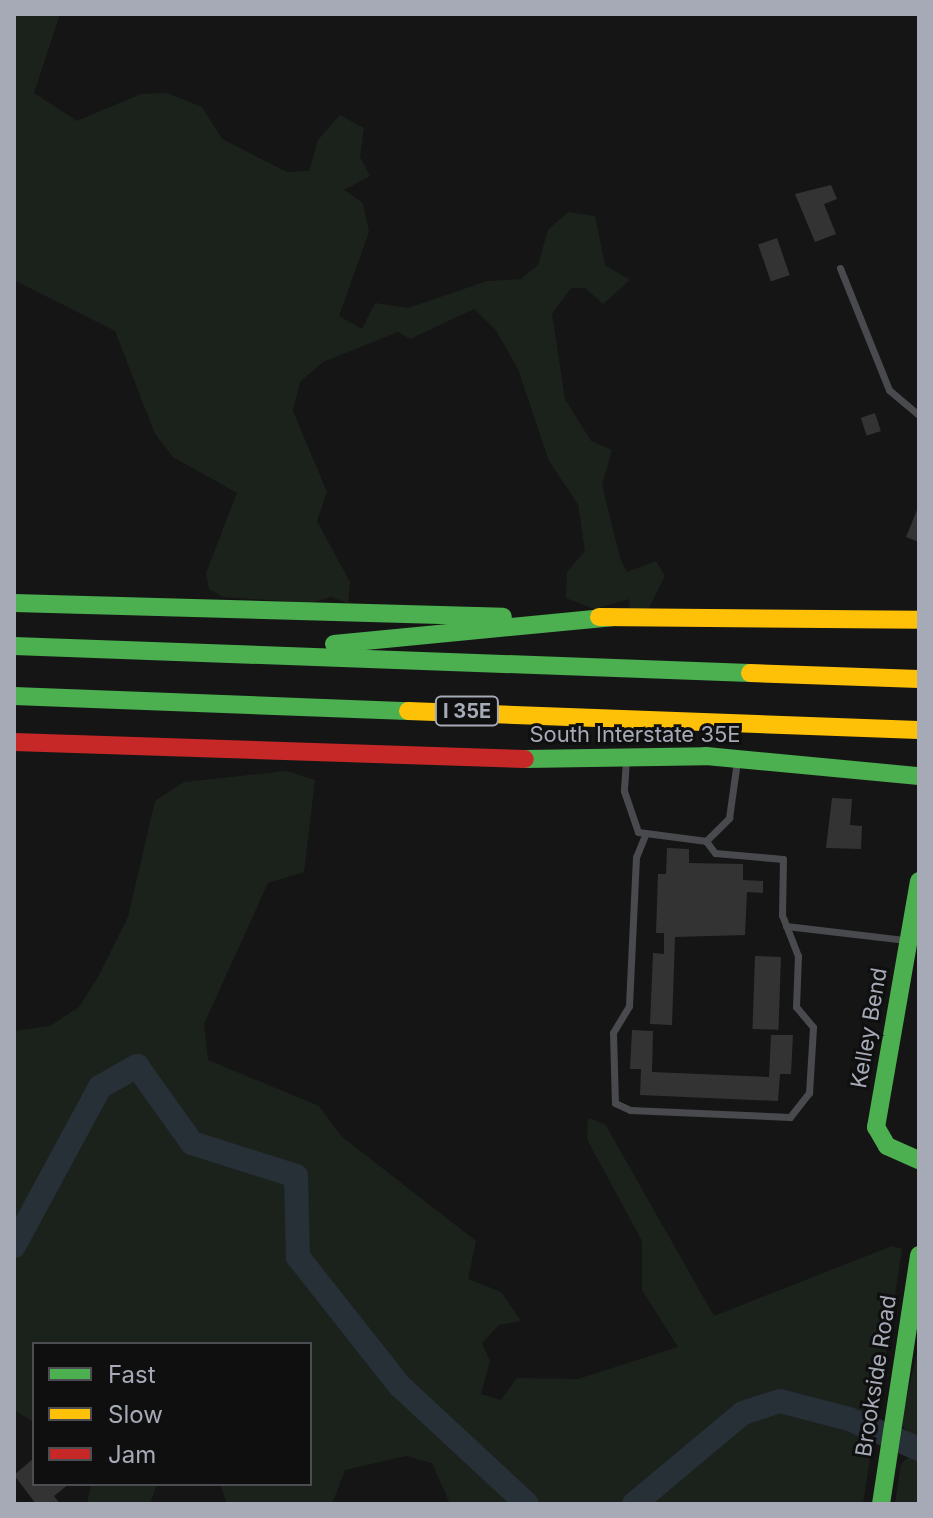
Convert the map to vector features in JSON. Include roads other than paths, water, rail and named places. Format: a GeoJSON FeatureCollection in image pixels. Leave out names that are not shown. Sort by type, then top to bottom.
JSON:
{"type":"FeatureCollection","features":[{"type":"Feature","properties":{"kind":"main road"},"geometry":{"type":"LineString","coordinates":[[14,603],[612,617],[919,620]]}},
{"type":"Feature","properties":{"kind":"main road"},"geometry":{"type":"LineString","coordinates":[[211,651],[443,638],[612,617]]}},
{"type":"Feature","properties":{"kind":"main road","name":"I 35E"},"geometry":{"type":"LineString","coordinates":[[14,646],[919,679]]}},
{"type":"Feature","properties":{"kind":"main road","name":"I 35E"},"geometry":{"type":"LineString","coordinates":[[14,696],[919,730]]}},
{"type":"Feature","properties":{"kind":"main road","name":"South Interstate 35E"},"geometry":{"type":"LineString","coordinates":[[14,742],[482,760],[737,758],[919,776]]}},
{"type":"Feature","properties":{"kind":"main road","name":"Kelley Bend"},"geometry":{"type":"LineString","coordinates":[[919,881],[876,1127],[887,1146],[919,1160]]}},
{"type":"Feature","properties":{"kind":"main road","name":"Brookside Road"},"geometry":{"type":"LineString","coordinates":[[881,1504],[919,1255]]}},
{"type":"Feature","properties":{"kind":"lane"},"geometry":{"type":"LineString","coordinates":[[840,268],[889,390],[919,415]]}},
{"type":"Feature","properties":{"kind":"lane"},"geometry":{"type":"LineString","coordinates":[[626,758],[629,816],[645,835],[706,841],[715,853],[783,859],[786,926],[798,956],[796,1007],[813,1027],[800,1113],[621,1108],[612,1096],[613,1033],[629,1006],[636,857],[645,835]]}},
{"type":"Feature","properties":{"kind":"lane"},"geometry":{"type":"LineString","coordinates":[[706,841],[729,818],[737,758]]}},
{"type":"Feature","properties":{"kind":"lane"},"geometry":{"type":"LineString","coordinates":[[786,926],[908,940]]}},
{"type":"Feature","properties":{"kind":"waterway"},"geometry":{"type":"LineString","coordinates":[[14,1246],[100,1087],[137,1066],[192,1143],[296,1176],[298,1257],[400,1386],[527,1504]]}},
{"type":"Feature","properties":{"kind":"waterway"},"geometry":{"type":"LineString","coordinates":[[634,1504],[743,1413],[780,1401],[849,1419],[919,1449]]}}]}
